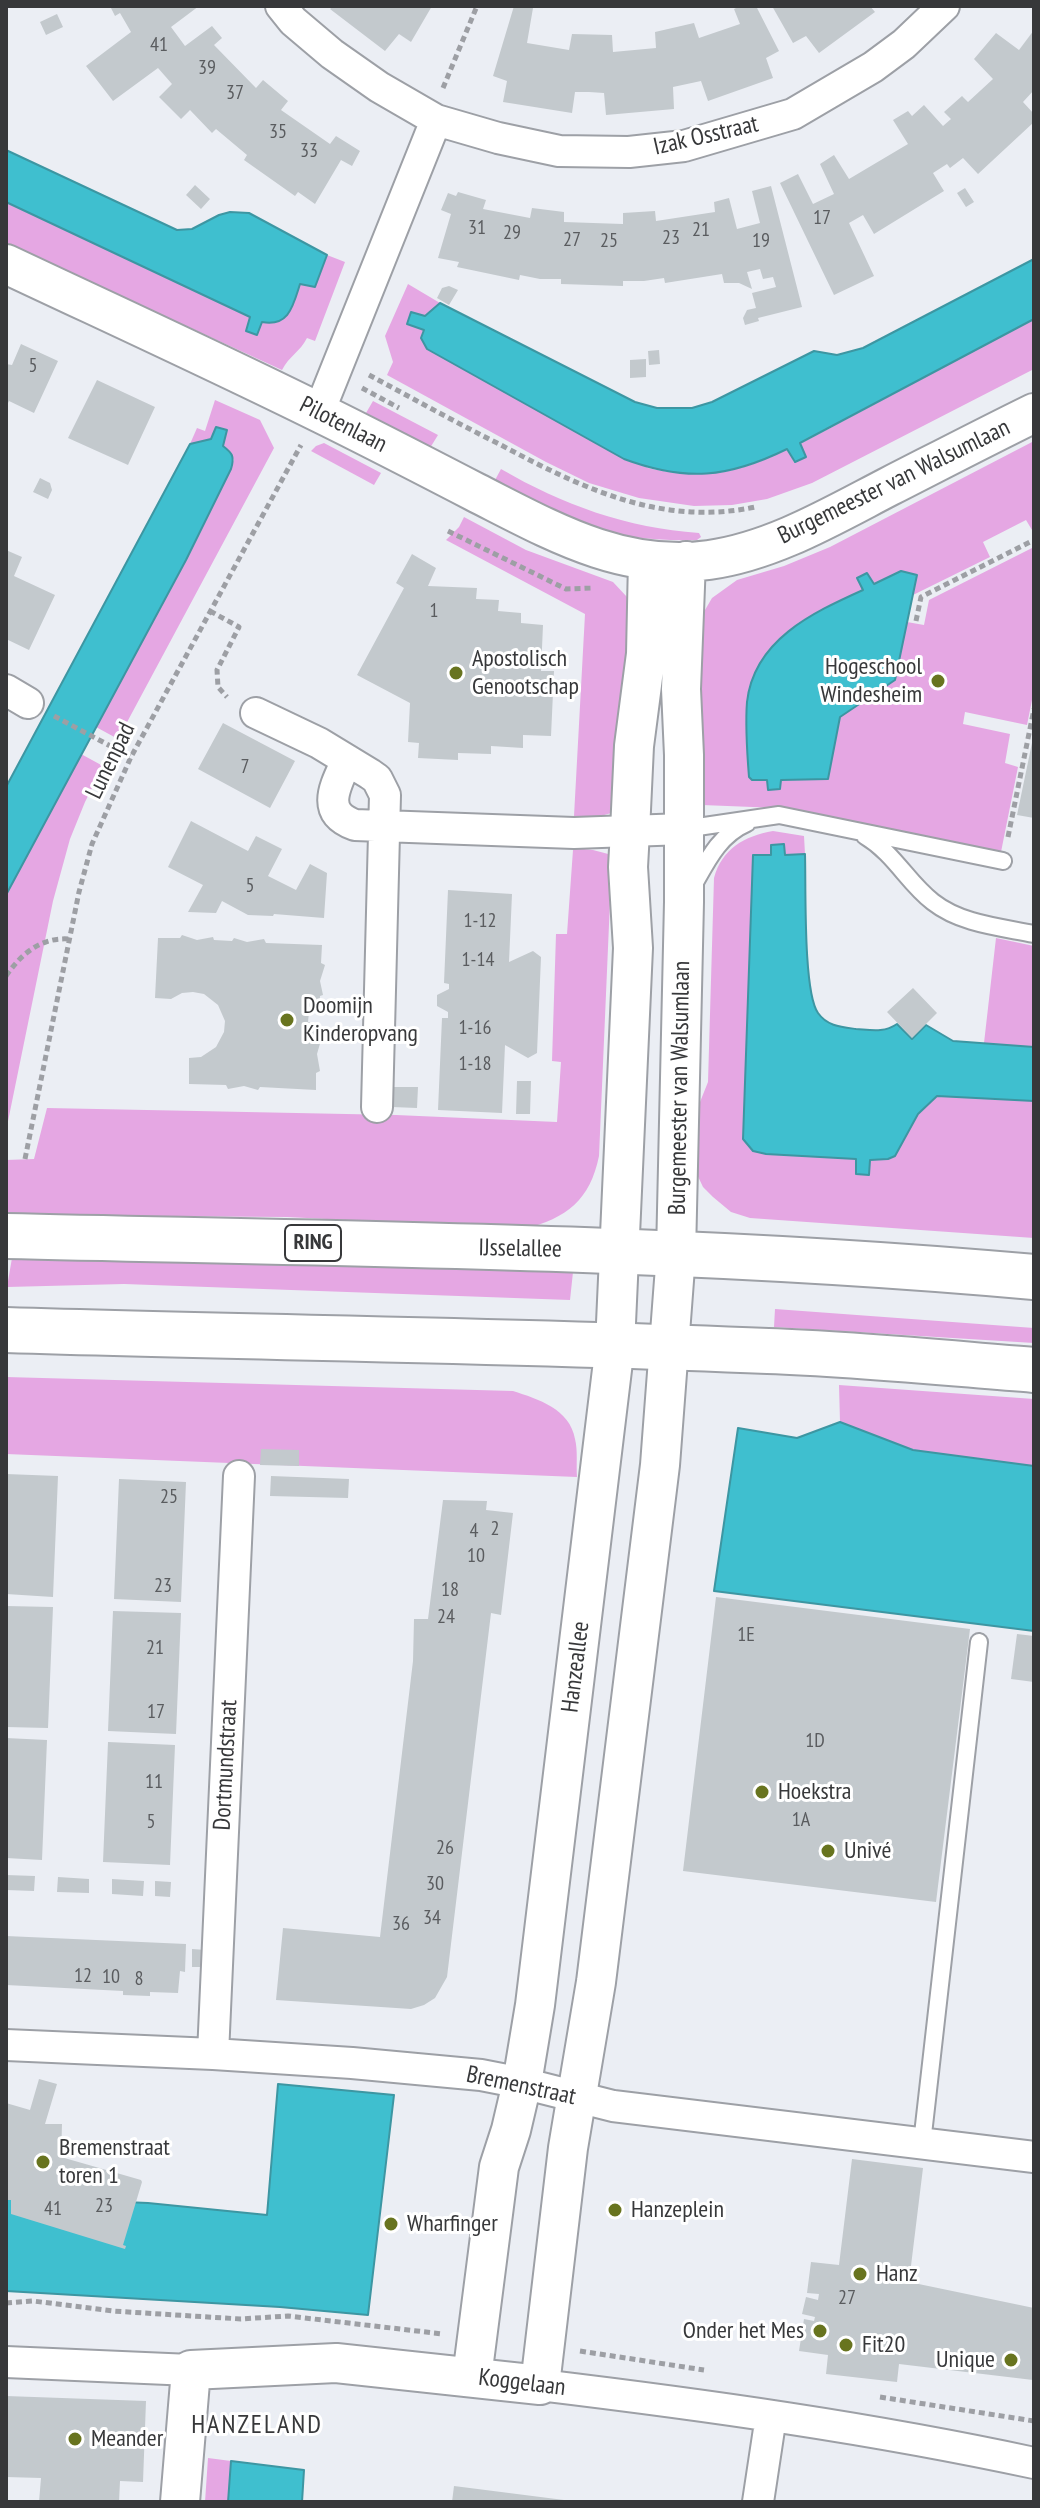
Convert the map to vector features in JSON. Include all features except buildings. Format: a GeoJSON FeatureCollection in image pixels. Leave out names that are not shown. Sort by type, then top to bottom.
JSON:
{"type":"FeatureCollection","features":[{"type":"Feature","properties":{"kind":"main road","name":"IJsselallee"},"geometry":{"type":"LineString","coordinates":[[6,1236],[620,1251],[1034,1277]]}},
{"type":"Feature","properties":{"kind":"main road"},"geometry":{"type":"LineString","coordinates":[[6,1330],[772,1351],[1034,1370]]}},
{"type":"Feature","properties":{"kind":"street","name":"Izak Osstraat"},"geometry":{"type":"LineString","coordinates":[[281,6],[293,21],[332,54],[379,87],[436,120],[559,151],[629,152],[684,146],[793,114],[873,67],[904,44],[944,6]]}},
{"type":"Feature","properties":{"kind":"street"},"geometry":{"type":"LineString","coordinates":[[319,412],[436,120]]}},
{"type":"Feature","properties":{"kind":"street","name":"Pilotenlaan"},"geometry":{"type":"LineString","coordinates":[[6,264],[319,412],[564,537],[611,553],[648,560],[686,561]]}},
{"type":"Feature","properties":{"kind":"street","name":"Burgemeester van Walsumlaan"},"geometry":{"type":"LineString","coordinates":[[669,1347],[676,1254],[684,902],[681,689],[686,561],[729,556],[787,537],[1034,413]]}},
{"type":"Feature","properties":{"kind":"street","name":"Burgemeester van Walsumlaan"},"geometry":{"type":"LineString","coordinates":[[620,1251],[633,948],[628,867],[634,746],[646,654],[648,560]]}},
{"type":"Feature","properties":{"kind":"street"},"geometry":{"type":"LineString","coordinates":[[256,713],[377,779],[385,795],[377,1107]]}},
{"type":"Feature","properties":{"kind":"street"},"geometry":{"type":"LineString","coordinates":[[347,760],[333,792],[335,810],[340,817],[355,825],[574,833],[684,829]]}},
{"type":"Feature","properties":{"kind":"street","name":"Hanzeallee"},"geometry":{"type":"LineString","coordinates":[[522,2083],[535,2005],[615,1345],[620,1251]]}},
{"type":"Feature","properties":{"kind":"street"},"geometry":{"type":"LineString","coordinates":[[540,2385],[575,2097],[600,1951],[660,1465],[669,1347]]}},
{"type":"Feature","properties":{"kind":"street","name":"Dortmundstraat"},"geometry":{"type":"LineString","coordinates":[[213,2054],[239,1476]]}},
{"type":"Feature","properties":{"kind":"street","name":"Bremenstraat"},"geometry":{"type":"LineString","coordinates":[[6,2045],[213,2054],[481,2075],[613,2106],[1034,2157]]}},
{"type":"Feature","properties":{"kind":"street"},"geometry":{"type":"LineString","coordinates":[[472,2377],[499,2167],[522,2083]]}},
{"type":"Feature","properties":{"kind":"street","name":"Koggelaan"},"geometry":{"type":"LineString","coordinates":[[6,2362],[191,2370],[336,2363],[687,2403],[1034,2463]]}},
{"type":"Feature","properties":{"kind":"street"},"geometry":{"type":"LineString","coordinates":[[180,2502],[191,2370]]}},
{"type":"Feature","properties":{"kind":"street"},"geometry":{"type":"LineString","coordinates":[[758,2502],[771,2416]]}},
{"type":"Feature","properties":{"kind":"lane"},"geometry":{"type":"LineString","coordinates":[[684,829],[779,815],[1003,861]]}},
{"type":"Feature","properties":{"kind":"lane"},"geometry":{"type":"LineString","coordinates":[[684,902],[714,849],[739,826],[755,819]]}},
{"type":"Feature","properties":{"kind":"lane"},"geometry":{"type":"LineString","coordinates":[[857,831],[880,845],[931,900],[946,911],[974,922],[1034,934]]}},
{"type":"Feature","properties":{"kind":"lane"},"geometry":{"type":"LineString","coordinates":[[922,2143],[979,1642]]}},
{"type":"Feature","properties":{"kind":"path"},"geometry":{"type":"LineString","coordinates":[[436,120],[442,92],[477,6]]}},
{"type":"Feature","properties":{"kind":"path"},"geometry":{"type":"LineString","coordinates":[[338,367],[608,497],[692,512],[724,512],[764,505]]}},
{"type":"Feature","properties":{"kind":"path","name":"Pilotenlaan"},"geometry":{"type":"LineString","coordinates":[[338,367],[404,410]]}},
{"type":"Feature","properties":{"kind":"path","name":"Lunenpad"},"geometry":{"type":"LineString","coordinates":[[25,1159],[69,939],[92,844],[131,757],[319,412]]}},
{"type":"Feature","properties":{"kind":"path"},"geometry":{"type":"LineString","coordinates":[[916,621],[921,597],[1034,540]]}},
{"type":"Feature","properties":{"kind":"path"},"geometry":{"type":"LineString","coordinates":[[210,611],[239,627],[217,670],[218,687],[227,697],[256,713]]}},
{"type":"Feature","properties":{"kind":"path"},"geometry":{"type":"LineString","coordinates":[[17,697],[131,757]]}},
{"type":"Feature","properties":{"kind":"path"},"geometry":{"type":"LineString","coordinates":[[1003,861],[1034,709]]}},
{"type":"Feature","properties":{"kind":"path"},"geometry":{"type":"LineString","coordinates":[[6,976],[16,962],[45,941],[69,939]]}},
{"type":"Feature","properties":{"kind":"shaded area"},"geometry":{"type":"Polygon","coordinates":[[[6,202],[250,317],[256,335],[262,322],[278,321],[288,312],[300,284],[315,286],[327,255],[345,262],[315,341],[307,338],[282,370],[6,243],[6,202]]]}},
{"type":"Feature","properties":{"kind":"shaded area"},"geometry":{"type":"Polygon","coordinates":[[[408,284],[440,303],[425,316],[408,324],[424,330],[648,468],[668,472],[703,474],[736,469],[787,449],[794,462],[806,457],[800,444],[1034,319],[1034,369],[812,483],[767,499],[732,505],[694,506],[639,498],[589,483],[387,375],[393,362],[385,336],[408,284]]]}},
{"type":"Feature","properties":{"kind":"shaded area"},"geometry":{"type":"Polygon","coordinates":[[[215,400],[260,420],[274,448],[118,739],[96,727],[186,560],[234,460],[211,439],[190,444],[197,428],[205,431],[215,400]]]}},
{"type":"Feature","properties":{"kind":"shaded area"},"geometry":{"type":"Polygon","coordinates":[[[373,401],[438,435],[430,448],[366,413],[373,401]]]}},
{"type":"Feature","properties":{"kind":"shaded area"},"geometry":{"type":"Polygon","coordinates":[[[1034,441],[1034,529],[1026,520],[983,542],[990,557],[913,595],[917,576],[901,571],[874,584],[857,578],[863,590],[803,620],[748,700],[746,723],[749,777],[753,780],[768,780],[769,790],[780,789],[780,779],[828,779],[840,717],[895,680],[907,622],[924,625],[929,600],[1034,547],[1034,690],[1027,725],[965,712],[963,724],[1010,734],[1005,763],[1018,767],[1001,852],[778,808],[702,805],[698,622],[712,598],[737,580],[784,566],[830,547],[1034,441]]]}},
{"type":"Feature","properties":{"kind":"shaded area"},"geometry":{"type":"Polygon","coordinates":[[[324,443],[381,473],[374,485],[311,451],[324,443]]]}},
{"type":"Feature","properties":{"kind":"shaded area"},"geometry":{"type":"Polygon","coordinates":[[[501,469],[596,513],[646,526],[699,533],[701,537],[697,540],[652,539],[593,528],[557,514],[494,482],[501,469]]]}},
{"type":"Feature","properties":{"kind":"shaded area"},"geometry":{"type":"Polygon","coordinates":[[[464,517],[526,550],[613,582],[627,597],[633,609],[615,812],[597,817],[574,816],[585,614],[446,540],[464,517]]]}},
{"type":"Feature","properties":{"kind":"shaded area"},"geometry":{"type":"Polygon","coordinates":[[[81,754],[103,766],[70,839],[53,901],[6,1131],[6,895],[81,754]]]}},
{"type":"Feature","properties":{"kind":"shaded area"},"geometry":{"type":"Polygon","coordinates":[[[773,831],[804,836],[805,854],[785,855],[783,844],[771,845],[771,855],[754,855],[766,1154],[857,1159],[869,1175],[870,1160],[895,1156],[918,1114],[937,1096],[1034,1101],[1034,1238],[750,1218],[731,1212],[703,1187],[694,1168],[690,1127],[708,1082],[714,878],[723,859],[736,846],[753,836],[773,831]]]}},
{"type":"Feature","properties":{"kind":"shaded area"},"geometry":{"type":"Polygon","coordinates":[[[575,848],[612,855],[599,1156],[583,1196],[564,1213],[524,1229],[287,1217],[6,1215],[6,1160],[34,1159],[47,1108],[396,1115],[557,1122],[561,1062],[552,1061],[556,934],[567,934],[575,848]]]}},
{"type":"Feature","properties":{"kind":"shaded area"},"geometry":{"type":"Polygon","coordinates":[[[996,938],[1034,946],[1034,1047],[984,1043],[996,938]]]}},
{"type":"Feature","properties":{"kind":"shaded area"},"geometry":{"type":"Polygon","coordinates":[[[12,1258],[573,1272],[570,1300],[124,1284],[7,1287],[12,1258]]]}},
{"type":"Feature","properties":{"kind":"shaded area"},"geometry":{"type":"Polygon","coordinates":[[[775,1309],[1034,1328],[1034,1343],[774,1327],[775,1309]]]}},
{"type":"Feature","properties":{"kind":"shaded area"},"geometry":{"type":"Polygon","coordinates":[[[6,1377],[513,1391],[552,1407],[567,1420],[576,1444],[577,1477],[6,1454],[6,1377]]]}},
{"type":"Feature","properties":{"kind":"shaded area"},"geometry":{"type":"Polygon","coordinates":[[[839,1385],[1034,1399],[1034,1466],[913,1450],[840,1422],[839,1385]]]}},
{"type":"Feature","properties":{"kind":"shaded area"},"geometry":{"type":"Polygon","coordinates":[[[208,2458],[231,2461],[228,2502],[205,2502],[208,2458]]]}},
{"type":"Feature","properties":{"kind":"water"},"geometry":{"type":"Polygon","coordinates":[[[6,150],[177,230],[192,229],[230,212],[249,213],[327,255],[315,287],[300,284],[292,307],[284,318],[271,323],[262,322],[257,335],[246,331],[250,317],[6,202],[6,150]]]}},
{"type":"Feature","properties":{"kind":"water"},"geometry":{"type":"Polygon","coordinates":[[[1034,259],[1034,319],[800,443],[806,457],[795,462],[787,449],[745,466],[707,474],[667,471],[624,459],[427,349],[421,338],[424,330],[407,324],[411,312],[425,316],[440,303],[635,402],[657,408],[692,408],[712,402],[814,351],[837,355],[863,348],[1034,259]]]}},
{"type":"Feature","properties":{"kind":"water"},"geometry":{"type":"Polygon","coordinates":[[[216,427],[227,430],[223,446],[232,455],[231,469],[186,560],[6,895],[6,787],[190,444],[211,439],[216,427]]]}},
{"type":"Feature","properties":{"kind":"water"},"geometry":{"type":"Polygon","coordinates":[[[901,571],[917,575],[895,680],[840,717],[828,779],[781,780],[780,789],[768,790],[767,780],[752,780],[749,777],[747,749],[747,702],[752,680],[773,645],[788,631],[824,608],[863,590],[857,578],[867,573],[874,584],[901,571]]]}},
{"type":"Feature","properties":{"kind":"water"},"geometry":{"type":"Polygon","coordinates":[[[784,844],[785,855],[805,854],[806,937],[810,984],[818,1013],[835,1025],[856,1029],[882,1030],[897,1024],[912,1039],[926,1025],[953,1041],[1034,1047],[1034,1101],[937,1096],[918,1114],[895,1156],[870,1160],[869,1175],[856,1174],[856,1159],[753,1151],[743,1139],[753,855],[771,855],[771,845],[784,844]]]}},
{"type":"Feature","properties":{"kind":"water"},"geometry":{"type":"Polygon","coordinates":[[[840,1422],[913,1450],[1034,1466],[1034,1631],[714,1591],[738,1428],[797,1438],[840,1422]]]}},
{"type":"Feature","properties":{"kind":"water"},"geometry":{"type":"Polygon","coordinates":[[[278,2084],[394,2095],[368,2315],[6,2291],[6,2197],[148,2203],[267,2215],[278,2084]]]}},
{"type":"Feature","properties":{"kind":"water"},"geometry":{"type":"Polygon","coordinates":[[[231,2461],[304,2470],[302,2502],[228,2502],[231,2461]]]}},
{"type":"Feature","properties":{"kind":"place","name":"Apostolisch Genootschap"},"geometry":{"type":"Point","coordinates":[456,673]}},
{"type":"Feature","properties":{"kind":"place","name":"Hogeschool Windesheim"},"geometry":{"type":"Point","coordinates":[938,681]}},
{"type":"Feature","properties":{"kind":"place","name":"Doomijn Kinderopvang"},"geometry":{"type":"Point","coordinates":[287,1020]}},
{"type":"Feature","properties":{"kind":"place","name":"Hoekstra"},"geometry":{"type":"Point","coordinates":[762,1792]}},
{"type":"Feature","properties":{"kind":"place","name":"Univé"},"geometry":{"type":"Point","coordinates":[828,1851]}},
{"type":"Feature","properties":{"kind":"place","name":"Bremenstraat toren 1"},"geometry":{"type":"Point","coordinates":[43,2162]}},
{"type":"Feature","properties":{"kind":"place","name":"Hanzeplein"},"geometry":{"type":"Point","coordinates":[615,2210]}},
{"type":"Feature","properties":{"kind":"place","name":"Wharfinger"},"geometry":{"type":"Point","coordinates":[391,2224]}},
{"type":"Feature","properties":{"kind":"place","name":"Hanz"},"geometry":{"type":"Point","coordinates":[860,2274]}},
{"type":"Feature","properties":{"kind":"place","name":"Onder het Mes"},"geometry":{"type":"Point","coordinates":[820,2331]}},
{"type":"Feature","properties":{"kind":"place","name":"Fit20"},"geometry":{"type":"Point","coordinates":[846,2345]}},
{"type":"Feature","properties":{"kind":"place","name":"Unique"},"geometry":{"type":"Point","coordinates":[1011,2360]}},
{"type":"Feature","properties":{"kind":"place","name":"Meander"},"geometry":{"type":"Point","coordinates":[75,2439]}},
{"type":"Feature","properties":{"kind":"district","name":"HANZELAND"},"geometry":{"type":"Point","coordinates":[257,2426]}}]}
